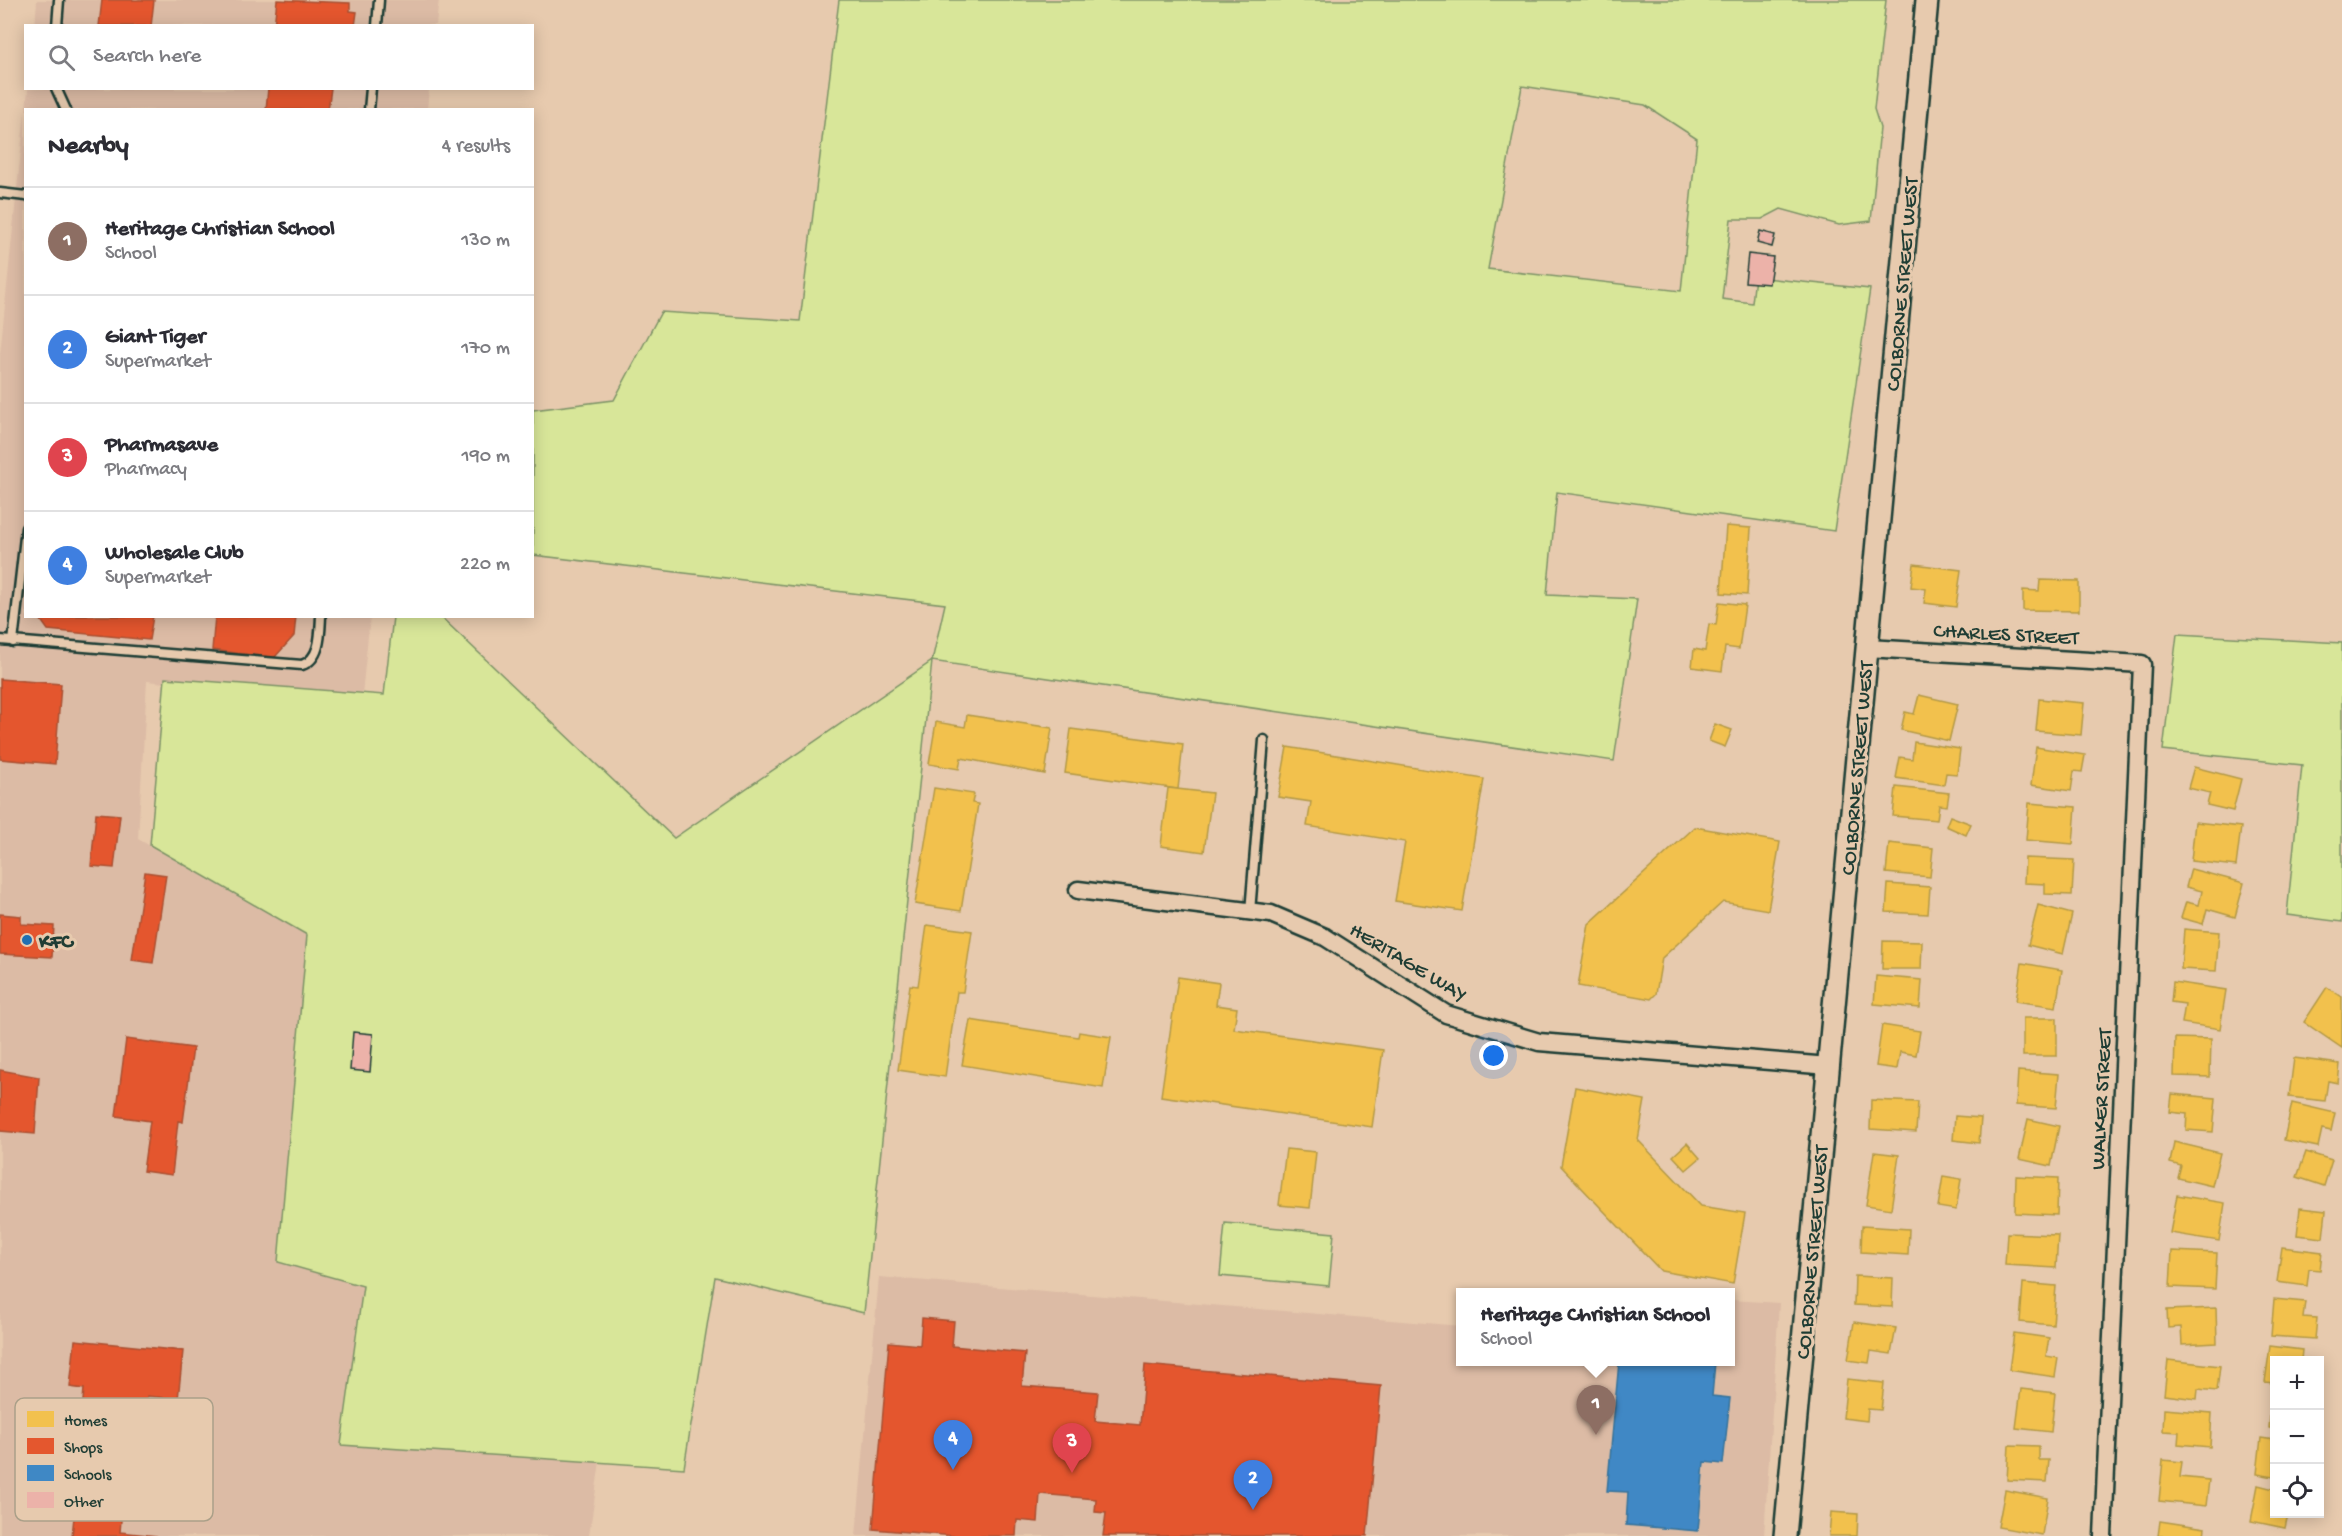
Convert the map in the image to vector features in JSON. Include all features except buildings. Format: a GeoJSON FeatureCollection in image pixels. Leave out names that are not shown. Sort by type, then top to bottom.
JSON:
{"type":"FeatureCollection","features":[{"type":"Feature","properties":{"kind":"street","name":"COLBORNE STREET WEST"},"geometry":{"type":"LineString","coordinates":[[1785,1536],[1927,0]]}},
{"type":"Feature","properties":{"kind":"street","name":"CHARLES STREET"},"geometry":{"type":"LineString","coordinates":[[1868,648],[2142,664]]}},
{"type":"Feature","properties":{"kind":"street","name":"WALKER STREET"},"geometry":{"type":"LineString","coordinates":[[2103,1536],[2142,664]]}},
{"type":"Feature","properties":{"kind":"street","name":"HERITAGE WAY"},"geometry":{"type":"LineString","coordinates":[[1078,890],[1271,914],[1325,937],[1446,1014],[1539,1042],[1829,1066]]}},
{"type":"Feature","properties":{"kind":"lane"},"geometry":{"type":"LineString","coordinates":[[57,24],[59,0]]}},
{"type":"Feature","properties":{"kind":"lane"},"geometry":{"type":"LineString","coordinates":[[377,24],[379,0]]}},
{"type":"Feature","properties":{"kind":"lane"},"geometry":{"type":"LineString","coordinates":[[57,90],[65,108]]}},
{"type":"Feature","properties":{"kind":"lane"},"geometry":{"type":"LineString","coordinates":[[369,108],[371,90]]}},
{"type":"Feature","properties":{"kind":"lane"},"geometry":{"type":"LineString","coordinates":[[0,193],[24,196]]}},
{"type":"Feature","properties":{"kind":"lane"},"geometry":{"type":"LineString","coordinates":[[13,642],[24,546]]}},
{"type":"Feature","properties":{"kind":"lane"},"geometry":{"type":"LineString","coordinates":[[0,640],[302,665],[315,654],[319,644],[321,618]]}},
{"type":"Feature","properties":{"kind":"lane"},"geometry":{"type":"LineString","coordinates":[[1250,912],[1264,740]]}},
{"type":"Feature","properties":{"kind":"shaded area"},"geometry":{"type":"Polygon","coordinates":[[[37,0],[439,0],[436,24],[35,24],[37,0]]]}},
{"type":"Feature","properties":{"kind":"shaded area"},"geometry":{"type":"Polygon","coordinates":[[[28,90],[429,90],[427,108],[26,108],[28,90]]]}},
{"type":"Feature","properties":{"kind":"shaded area"},"geometry":{"type":"Polygon","coordinates":[[[24,121],[24,618],[370,618],[361,704],[147,681],[138,839],[307,935],[278,1262],[363,1286],[341,1444],[600,1462],[589,1536],[0,1536],[0,354],[24,121]]]}},
{"type":"Feature","properties":{"kind":"shaded area"},"geometry":{"type":"Polygon","coordinates":[[[879,1277],[1456,1326],[1456,1366],[1735,1366],[1735,1300],[1779,1303],[1764,1536],[856,1536],[879,1277]]]}},
{"type":"Feature","properties":{"kind":"green space"},"geometry":{"type":"Polygon","coordinates":[[[839,0],[1886,0],[1874,109],[1880,128],[1871,221],[1839,225],[1781,209],[1762,219],[1731,219],[1722,299],[1752,303],[1755,277],[1870,289],[1834,531],[1557,492],[1547,595],[1637,599],[1614,761],[932,661],[945,604],[534,555],[534,410],[614,400],[661,312],[800,321],[839,0]],[[1522,86],[1488,269],[1681,291],[1697,139],[1645,105],[1522,86]]]}},
{"type":"Feature","properties":{"kind":"green space"},"geometry":{"type":"Polygon","coordinates":[[[393,618],[442,618],[674,838],[932,661],[864,1313],[715,1277],[684,1468],[341,1445],[363,1286],[278,1262],[307,935],[150,845],[165,678],[384,695],[393,618]]]}},
{"type":"Feature","properties":{"kind":"green space"},"geometry":{"type":"Polygon","coordinates":[[[2177,634],[2342,643],[2342,922],[2287,915],[2302,765],[2163,750],[2177,634]]]}},
{"type":"Feature","properties":{"kind":"green space"},"geometry":{"type":"Polygon","coordinates":[[[1225,1223],[1334,1233],[1329,1286],[1220,1276],[1225,1223]]]}},
{"type":"Feature","properties":{"kind":"place","name":"KFC"},"geometry":{"type":"Point","coordinates":[27,940]}},
{"type":"Feature","properties":{"kind":"place","name":"Heritage Christian School"},"geometry":{"type":"Point","coordinates":[1596,1435]}},
{"type":"Feature","properties":{"kind":"place","name":"Wholesale Club"},"geometry":{"type":"Point","coordinates":[953,1470]}},
{"type":"Feature","properties":{"kind":"place","name":"Pharmasave"},"geometry":{"type":"Point","coordinates":[1072,1473]}},
{"type":"Feature","properties":{"kind":"place","name":"Giant Tiger"},"geometry":{"type":"Point","coordinates":[1253,1510]}}]}
